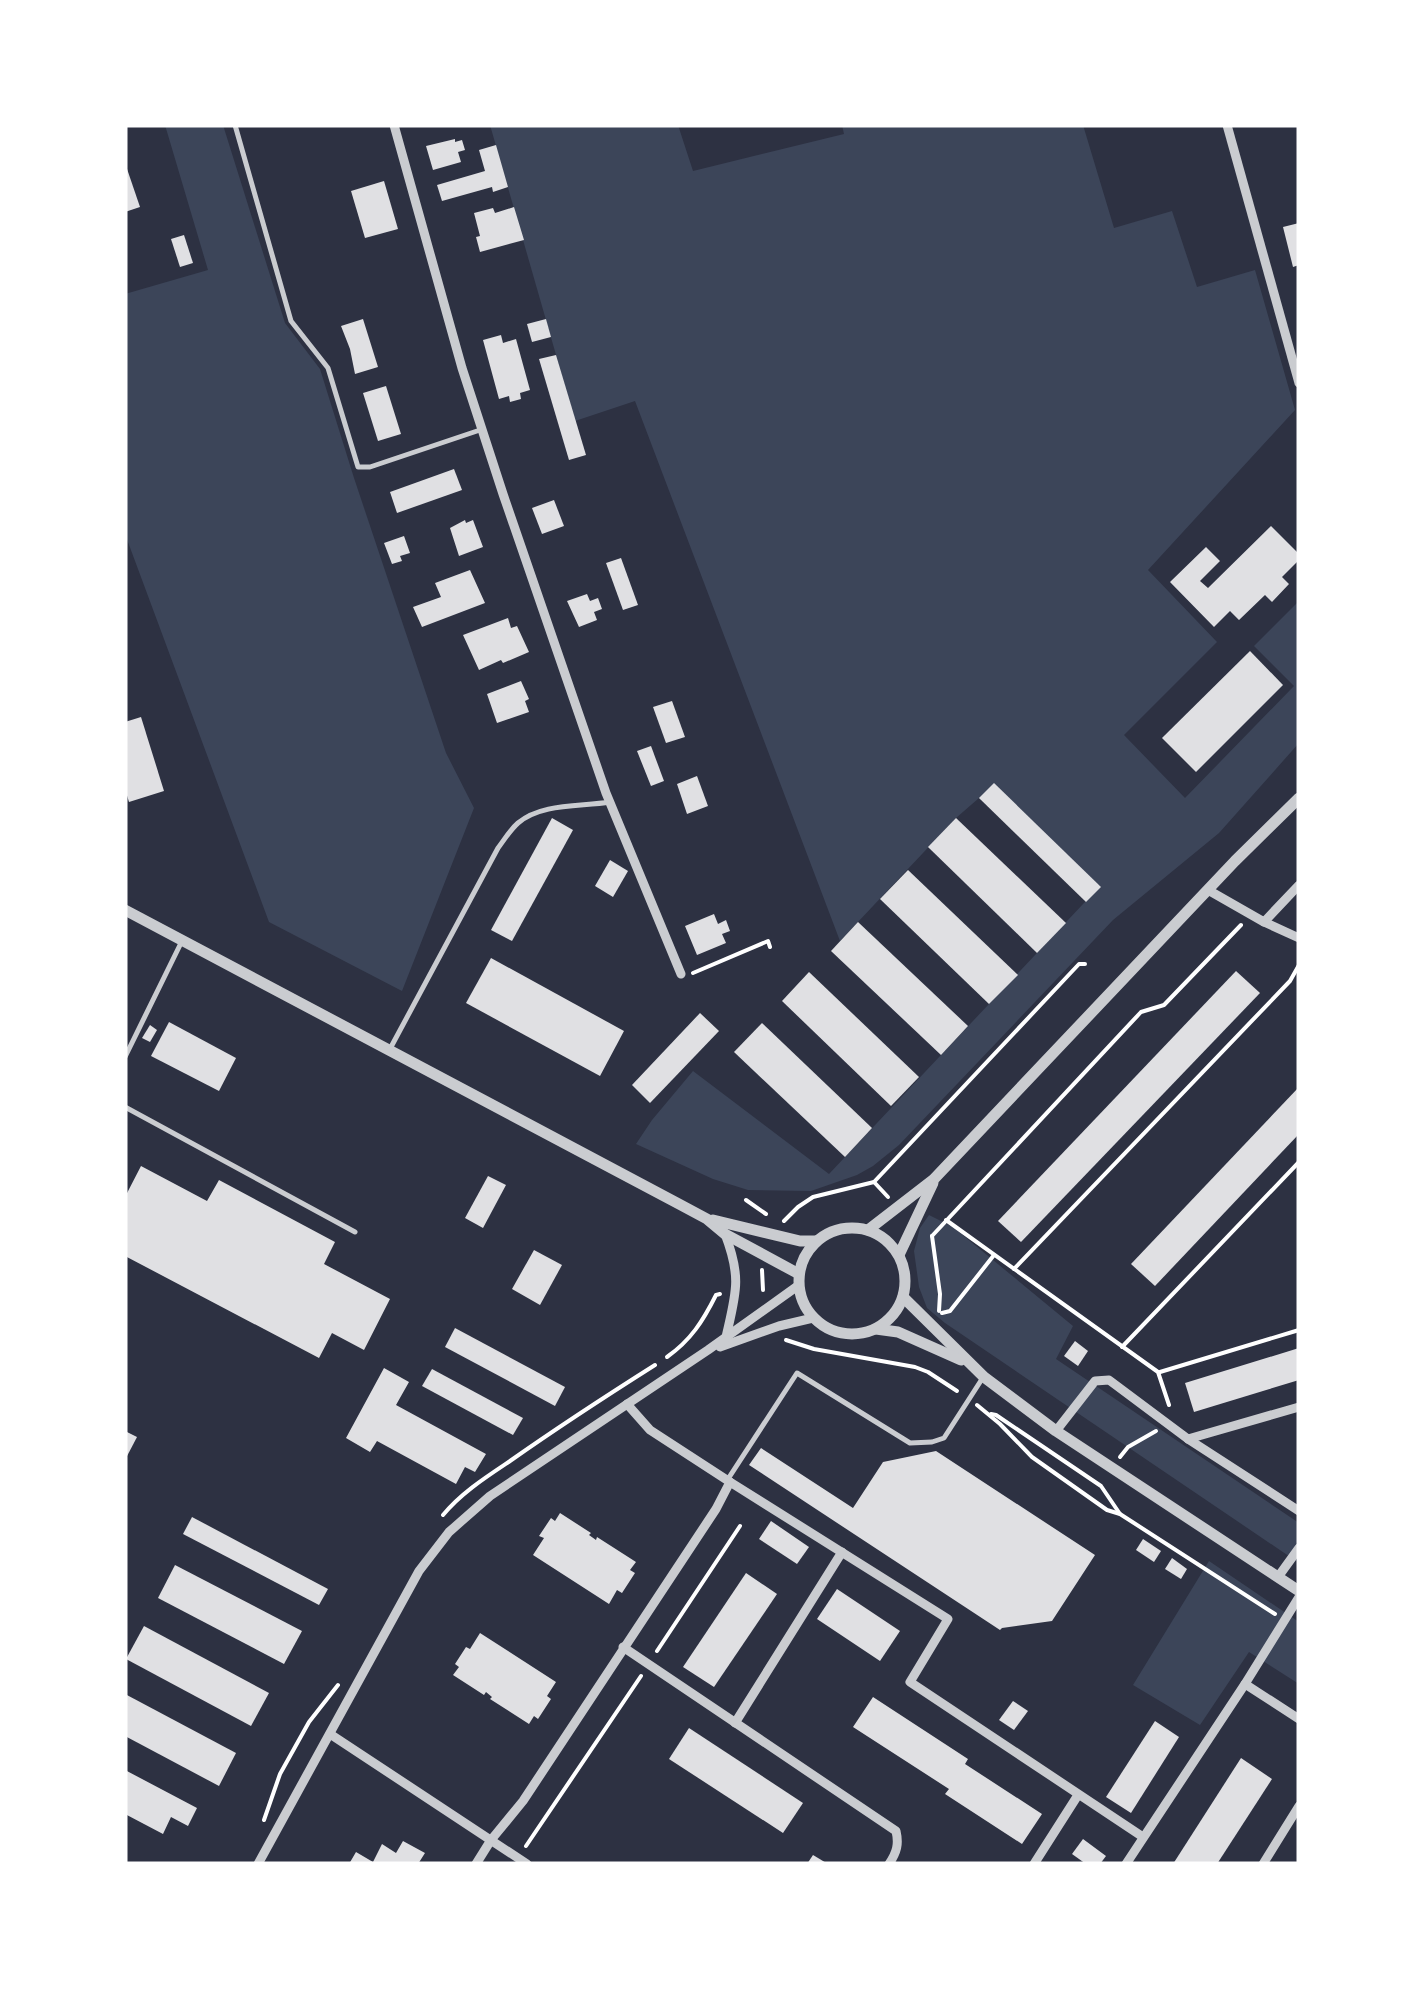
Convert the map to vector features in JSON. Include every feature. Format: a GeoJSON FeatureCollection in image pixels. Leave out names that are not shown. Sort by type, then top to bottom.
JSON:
{"type":"FeatureCollection","features":[{"type":"Feature","properties":{"kind":"street"},"geometry":{"type":"LineString","coordinates":[[394,125],[482,429],[610,802],[683,975]]}},
{"type":"Feature","properties":{"kind":"street"},"geometry":{"type":"LineString","coordinates":[[1228,125],[1299,383]]}},
{"type":"Feature","properties":{"kind":"street"},"geometry":{"type":"LineString","coordinates":[[868,1230],[934,1179],[1299,798]]}},
{"type":"Feature","properties":{"kind":"street"},"geometry":{"type":"LineString","coordinates":[[1264,922],[1299,885]]}},
{"type":"Feature","properties":{"kind":"street"},"geometry":{"type":"LineString","coordinates":[[1208,890],[1299,938]]}},
{"type":"Feature","properties":{"kind":"street"},"geometry":{"type":"LineString","coordinates":[[125,910],[707,1219],[799,1280]]}},
{"type":"Feature","properties":{"kind":"street"},"geometry":{"type":"LineString","coordinates":[[899,1255],[934,1179]]}},
{"type":"Feature","properties":{"kind":"street"},"geometry":{"type":"LineString","coordinates":[[707,1219],[816,1241]]}},
{"type":"Feature","properties":{"kind":"street"},"geometry":{"type":"LineString","coordinates":[[850,1227],[868,1230],[881,1235],[899,1255],[906,1283],[903,1297],[888,1321],[876,1329],[843,1334],[814,1318],[806,1308],[799,1280],[806,1254],[816,1241],[832,1231],[850,1227]]}},
{"type":"Feature","properties":{"kind":"street"},"geometry":{"type":"LineString","coordinates":[[725,1234],[738,1279],[726,1338]]}},
{"type":"Feature","properties":{"kind":"street"},"geometry":{"type":"LineString","coordinates":[[258,1864],[419,1571],[449,1532],[490,1496],[726,1338],[799,1280]]}},
{"type":"Feature","properties":{"kind":"street"},"geometry":{"type":"LineString","coordinates":[[903,1297],[984,1377],[1056,1431],[1299,1594],[1126,1864]]}},
{"type":"Feature","properties":{"kind":"street"},"geometry":{"type":"LineString","coordinates":[[708,1350],[814,1318]]}},
{"type":"Feature","properties":{"kind":"street"},"geometry":{"type":"LineString","coordinates":[[876,1329],[898,1332],[970,1364]]}},
{"type":"Feature","properties":{"kind":"street"},"geometry":{"type":"LineString","coordinates":[[1056,1431],[1095,1381],[1109,1380],[1188,1439],[1299,1511]]}},
{"type":"Feature","properties":{"kind":"street"},"geometry":{"type":"LineString","coordinates":[[627,1404],[650,1430],[948,1619],[910,1682],[1144,1837]]}},
{"type":"Feature","properties":{"kind":"street"},"geometry":{"type":"LineString","coordinates":[[1188,1439],[1299,1407]]}},
{"type":"Feature","properties":{"kind":"street"},"geometry":{"type":"LineString","coordinates":[[476,1864],[523,1801],[716,1508],[729,1481]]}},
{"type":"Feature","properties":{"kind":"street"},"geometry":{"type":"LineString","coordinates":[[1278,1577],[1299,1548]]}},
{"type":"Feature","properties":{"kind":"street"},"geometry":{"type":"LineString","coordinates":[[735,1723],[842,1552]]}},
{"type":"Feature","properties":{"kind":"street"},"geometry":{"type":"LineString","coordinates":[[623,1647],[896,1831],[896,1854],[889,1864]]}},
{"type":"Feature","properties":{"kind":"street"},"geometry":{"type":"LineString","coordinates":[[1244,1684],[1299,1719]]}},
{"type":"Feature","properties":{"kind":"street"},"geometry":{"type":"LineString","coordinates":[[330,1734],[523,1861]]}},
{"type":"Feature","properties":{"kind":"street"},"geometry":{"type":"LineString","coordinates":[[1034,1864],[1078,1795]]}},
{"type":"Feature","properties":{"kind":"street"},"geometry":{"type":"LineString","coordinates":[[1263,1864],[1299,1806]]}},
{"type":"Feature","properties":{"kind":"lane"},"geometry":{"type":"LineString","coordinates":[[235,125],[291,321],[328,368],[358,466],[370,466],[482,429]]}},
{"type":"Feature","properties":{"kind":"lane"},"geometry":{"type":"LineString","coordinates":[[390,1050],[498,848],[515,826],[545,810],[610,802]]}},
{"type":"Feature","properties":{"kind":"lane"},"geometry":{"type":"LineString","coordinates":[[125,1057],[182,940]]}},
{"type":"Feature","properties":{"kind":"lane"},"geometry":{"type":"LineString","coordinates":[[125,1107],[355,1232]]}},
{"type":"Feature","properties":{"kind":"lane"},"geometry":{"type":"LineString","coordinates":[[729,1481],[797,1373],[910,1443],[944,1438],[984,1377]]}},
{"type":"Feature","properties":{"kind":"path"},"geometry":{"type":"LineString","coordinates":[[994,1255],[950,1311],[938,1314],[940,1294],[932,1236],[1141,1012],[1164,1005],[1251,915]]}},
{"type":"Feature","properties":{"kind":"path"},"geometry":{"type":"LineString","coordinates":[[683,975],[768,941],[770,947]]}},
{"type":"Feature","properties":{"kind":"path"},"geometry":{"type":"LineString","coordinates":[[780,1228],[798,1207],[814,1197],[874,1182],[1079,964],[1085,964]]}},
{"type":"Feature","properties":{"kind":"path"},"geometry":{"type":"LineString","coordinates":[[1014,1269],[1290,981],[1299,965]]}},
{"type":"Feature","properties":{"kind":"path"},"geometry":{"type":"LineString","coordinates":[[1122,1346],[1299,1162]]}},
{"type":"Feature","properties":{"kind":"path"},"geometry":{"type":"LineString","coordinates":[[874,1182],[893,1201]]}},
{"type":"Feature","properties":{"kind":"path"},"geometry":{"type":"LineString","coordinates":[[746,1200],[769,1217]]}},
{"type":"Feature","properties":{"kind":"path"},"geometry":{"type":"LineString","coordinates":[[946,1220],[1158,1372],[1299,1330]]}},
{"type":"Feature","properties":{"kind":"path"},"geometry":{"type":"LineString","coordinates":[[762,1286],[764,1263]]}},
{"type":"Feature","properties":{"kind":"path"},"geometry":{"type":"LineString","coordinates":[[441,1517],[452,1504],[567,1420],[683,1346],[703,1321],[716,1294]]}},
{"type":"Feature","properties":{"kind":"path"},"geometry":{"type":"LineString","coordinates":[[786,1339],[814,1349],[928,1372],[990,1414],[1032,1457],[1108,1510],[1284,1620]]}},
{"type":"Feature","properties":{"kind":"path"},"geometry":{"type":"LineString","coordinates":[[903,1365],[908,1356]]}},
{"type":"Feature","properties":{"kind":"path"},"geometry":{"type":"LineString","coordinates":[[990,1414],[1101,1486],[1120,1514]]}},
{"type":"Feature","properties":{"kind":"path"},"geometry":{"type":"LineString","coordinates":[[1101,1486],[1128,1447],[1166,1422]]}},
{"type":"Feature","properties":{"kind":"path"},"geometry":{"type":"LineString","coordinates":[[523,1861],[740,1526]]}},
{"type":"Feature","properties":{"kind":"path"},"geometry":{"type":"LineString","coordinates":[[260,1829],[280,1774],[309,1722],[338,1684]]}},
{"type":"Feature","properties":{"kind":"shaded area"},"geometry":{"type":"Polygon","coordinates":[[[165,125],[223,125],[285,323],[320,369],[446,753],[474,808],[402,991],[269,922],[125,534],[125,294],[208,270],[165,125]]]}},
{"type":"Feature","properties":{"kind":"shaded area"},"geometry":{"type":"Polygon","coordinates":[[[490,125],[678,125],[693,171],[844,134],[842,125],[1083,125],[1114,228],[1172,211],[1197,287],[1255,270],[1295,410],[1148,570],[1217,642],[1124,735],[1185,798],[1294,686],[1254,646],[1299,601],[1299,743],[1219,833],[1113,920],[899,1145],[857,1175],[811,1191],[748,1190],[713,1179],[636,1144],[693,1071],[829,1174],[1100,886],[979,798],[840,941],[635,401],[575,421],[490,125]]]}},
{"type":"Feature","properties":{"kind":"shaded area"},"geometry":{"type":"Polygon","coordinates":[[[929,1215],[953,1227],[1073,1326],[1056,1359],[1299,1523],[1299,1563],[927,1308],[919,1287],[914,1251],[920,1228],[929,1215]]]}},
{"type":"Feature","properties":{"kind":"shaded area"},"geometry":{"type":"Polygon","coordinates":[[[1209,1561],[1299,1622],[1299,1684],[1249,1652],[1200,1725],[1133,1685],[1209,1561]]]}},
{"type":"Feature","properties":{"kind":"building"},"geometry":{"type":"Polygon","coordinates":[[[462,140],[465,150],[458,152],[461,162],[433,170],[426,146],[462,140]]]}},
{"type":"Feature","properties":{"kind":"building"},"geometry":{"type":"Polygon","coordinates":[[[496,145],[508,187],[493,192],[492,187],[442,201],[437,185],[485,171],[479,150],[496,145]]]}},
{"type":"Feature","properties":{"kind":"building"},"geometry":{"type":"Polygon","coordinates":[[[125,163],[140,207],[125,212],[125,163]]]}},
{"type":"Feature","properties":{"kind":"building"},"geometry":{"type":"Polygon","coordinates":[[[384,181],[398,229],[365,238],[351,191],[384,181]]]}},
{"type":"Feature","properties":{"kind":"building"},"geometry":{"type":"Polygon","coordinates":[[[514,207],[524,240],[480,252],[474,213],[493,208],[495,213],[514,207]]]}},
{"type":"Feature","properties":{"kind":"building"},"geometry":{"type":"Polygon","coordinates":[[[1299,223],[1299,265],[1293,267],[1283,227],[1299,223]]]}},
{"type":"Feature","properties":{"kind":"building"},"geometry":{"type":"Polygon","coordinates":[[[184,235],[193,263],[180,267],[171,239],[184,235]]]}},
{"type":"Feature","properties":{"kind":"building"},"geometry":{"type":"Polygon","coordinates":[[[363,319],[378,367],[355,374],[341,326],[363,319]]]}},
{"type":"Feature","properties":{"kind":"building"},"geometry":{"type":"Polygon","coordinates":[[[546,319],[551,337],[532,342],[527,324],[546,319]]]}},
{"type":"Feature","properties":{"kind":"building"},"geometry":{"type":"Polygon","coordinates":[[[501,335],[503,343],[516,339],[530,390],[520,393],[521,399],[510,402],[509,396],[499,399],[483,340],[501,335]]]}},
{"type":"Feature","properties":{"kind":"building"},"geometry":{"type":"Polygon","coordinates":[[[556,355],[586,455],[569,460],[539,359],[556,355]]]}},
{"type":"Feature","properties":{"kind":"building"},"geometry":{"type":"Polygon","coordinates":[[[386,386],[401,434],[378,441],[363,393],[386,386]]]}},
{"type":"Feature","properties":{"kind":"building"},"geometry":{"type":"Polygon","coordinates":[[[454,469],[462,490],[397,513],[390,492],[454,469]]]}},
{"type":"Feature","properties":{"kind":"building"},"geometry":{"type":"Polygon","coordinates":[[[554,500],[564,526],[542,534],[532,508],[554,500]]]}},
{"type":"Feature","properties":{"kind":"building"},"geometry":{"type":"Polygon","coordinates":[[[473,520],[483,547],[459,556],[450,528],[473,520]]]}},
{"type":"Feature","properties":{"kind":"building"},"geometry":{"type":"Polygon","coordinates":[[[1271,526],[1299,554],[1299,560],[1282,577],[1289,584],[1272,602],[1265,595],[1239,620],[1230,611],[1214,627],[1170,582],[1206,547],[1220,561],[1200,581],[1208,588],[1271,526]]]}},
{"type":"Feature","properties":{"kind":"building"},"geometry":{"type":"Polygon","coordinates":[[[404,536],[410,553],[392,564],[384,543],[404,536]]]}},
{"type":"Feature","properties":{"kind":"building"},"geometry":{"type":"Polygon","coordinates":[[[621,558],[638,605],[623,610],[606,563],[621,558]]]}},
{"type":"Feature","properties":{"kind":"building"},"geometry":{"type":"Polygon","coordinates":[[[470,570],[485,603],[422,627],[413,607],[441,597],[435,583],[470,570]]]}},
{"type":"Feature","properties":{"kind":"building"},"geometry":{"type":"Polygon","coordinates":[[[587,594],[590,601],[598,598],[602,609],[594,612],[597,620],[579,627],[567,601],[587,594]]]}},
{"type":"Feature","properties":{"kind":"building"},"geometry":{"type":"Polygon","coordinates":[[[508,618],[511,628],[517,626],[529,652],[479,670],[463,635],[508,618]]]}},
{"type":"Feature","properties":{"kind":"building"},"geometry":{"type":"Polygon","coordinates":[[[1250,651],[1283,685],[1196,772],[1162,738],[1250,651]]]}},
{"type":"Feature","properties":{"kind":"building"},"geometry":{"type":"Polygon","coordinates":[[[521,681],[529,699],[525,701],[529,712],[497,723],[487,694],[521,681]]]}},
{"type":"Feature","properties":{"kind":"building"},"geometry":{"type":"Polygon","coordinates":[[[672,701],[685,737],[666,743],[653,707],[672,701]]]}},
{"type":"Feature","properties":{"kind":"building"},"geometry":{"type":"Polygon","coordinates":[[[141,717],[164,791],[129,802],[125,789],[125,722],[141,717]]]}},
{"type":"Feature","properties":{"kind":"building"},"geometry":{"type":"Polygon","coordinates":[[[651,746],[664,781],[651,786],[637,751],[651,746]]]}},
{"type":"Feature","properties":{"kind":"building"},"geometry":{"type":"Polygon","coordinates":[[[697,776],[708,806],[687,814],[677,784],[697,776]]]}},
{"type":"Feature","properties":{"kind":"building"},"geometry":{"type":"Polygon","coordinates":[[[994,783],[1101,887],[1086,902],[979,798],[994,783]]]}},
{"type":"Feature","properties":{"kind":"building"},"geometry":{"type":"Polygon","coordinates":[[[552,818],[573,830],[512,941],[491,930],[552,818]]]}},
{"type":"Feature","properties":{"kind":"building"},"geometry":{"type":"Polygon","coordinates":[[[956,818],[1066,923],[1037,953],[928,847],[956,818]]]}},
{"type":"Feature","properties":{"kind":"building"},"geometry":{"type":"Polygon","coordinates":[[[610,860],[628,871],[613,897],[595,886],[610,860]]]}},
{"type":"Feature","properties":{"kind":"building"},"geometry":{"type":"Polygon","coordinates":[[[908,870],[1018,975],[989,1004],[880,899],[908,870]]]}},
{"type":"Feature","properties":{"kind":"building"},"geometry":{"type":"Polygon","coordinates":[[[714,914],[718,924],[726,920],[730,931],[722,934],[726,943],[697,955],[685,926],[714,914]]]}},
{"type":"Feature","properties":{"kind":"building"},"geometry":{"type":"Polygon","coordinates":[[[858,922],[968,1026],[941,1055],[831,951],[858,922]]]}},
{"type":"Feature","properties":{"kind":"building"},"geometry":{"type":"Polygon","coordinates":[[[491,958],[624,1031],[600,1076],[466,1003],[491,958]]]}},
{"type":"Feature","properties":{"kind":"building"},"geometry":{"type":"Polygon","coordinates":[[[1236,971],[1260,993],[1021,1242],[998,1221],[1236,971]]]}},
{"type":"Feature","properties":{"kind":"building"},"geometry":{"type":"Polygon","coordinates":[[[809,972],[919,1077],[891,1106],[782,1001],[809,972]]]}},
{"type":"Feature","properties":{"kind":"building"},"geometry":{"type":"Polygon","coordinates":[[[700,1013],[719,1031],[650,1103],[632,1085],[700,1013]]]}},
{"type":"Feature","properties":{"kind":"building"},"geometry":{"type":"Polygon","coordinates":[[[169,1022],[236,1058],[219,1091],[151,1056],[169,1022]]]}},
{"type":"Feature","properties":{"kind":"building"},"geometry":{"type":"Polygon","coordinates":[[[762,1023],[872,1128],[845,1157],[734,1052],[762,1023]]]}},
{"type":"Feature","properties":{"kind":"building"},"geometry":{"type":"Polygon","coordinates":[[[150,1025],[157,1030],[150,1042],[142,1038],[150,1025]]]}},
{"type":"Feature","properties":{"kind":"building"},"geometry":{"type":"Polygon","coordinates":[[[1299,1087],[1299,1134],[1155,1286],[1131,1264],[1299,1087]]]}},
{"type":"Feature","properties":{"kind":"building"},"geometry":{"type":"Polygon","coordinates":[[[141,1166],[207,1201],[219,1180],[335,1242],[324,1264],[390,1299],[364,1350],[332,1333],[319,1358],[125,1256],[125,1197],[141,1166]]]}},
{"type":"Feature","properties":{"kind":"building"},"geometry":{"type":"Polygon","coordinates":[[[488,1176],[506,1185],[483,1228],[465,1218],[488,1176]]]}},
{"type":"Feature","properties":{"kind":"building"},"geometry":{"type":"Polygon","coordinates":[[[534,1250],[562,1265],[540,1305],[512,1289],[534,1250]]]}},
{"type":"Feature","properties":{"kind":"building"},"geometry":{"type":"Polygon","coordinates":[[[455,1328],[565,1387],[555,1406],[445,1347],[455,1328]]]}},
{"type":"Feature","properties":{"kind":"building"},"geometry":{"type":"Polygon","coordinates":[[[1075,1341],[1088,1351],[1078,1366],[1064,1356],[1075,1341]]]}},
{"type":"Feature","properties":{"kind":"building"},"geometry":{"type":"Polygon","coordinates":[[[1299,1348],[1299,1380],[1194,1412],[1185,1383],[1299,1348]]]}},
{"type":"Feature","properties":{"kind":"building"},"geometry":{"type":"Polygon","coordinates":[[[384,1368],[409,1382],[396,1405],[486,1454],[475,1472],[465,1467],[456,1484],[377,1441],[370,1452],[346,1438],[384,1368]]]}},
{"type":"Feature","properties":{"kind":"building"},"geometry":{"type":"Polygon","coordinates":[[[432,1369],[523,1418],[513,1435],[422,1386],[432,1369]]]}},
{"type":"Feature","properties":{"kind":"building"},"geometry":{"type":"Polygon","coordinates":[[[125,1431],[137,1437],[125,1460],[125,1431]]]}},
{"type":"Feature","properties":{"kind":"building"},"geometry":{"type":"Polygon","coordinates":[[[761,1448],[853,1508],[883,1462],[936,1451],[1095,1555],[1052,1621],[1000,1630],[749,1465],[761,1448]]]}},
{"type":"Feature","properties":{"kind":"building"},"geometry":{"type":"Polygon","coordinates":[[[560,1513],[596,1540],[597,1537],[636,1562],[630,1570],[635,1573],[609,1604],[533,1555],[544,1538],[539,1536],[551,1518],[555,1521],[560,1513]]]}},
{"type":"Feature","properties":{"kind":"building"},"geometry":{"type":"Polygon","coordinates":[[[192,1517],[328,1589],[319,1605],[183,1534],[192,1517]]]}},
{"type":"Feature","properties":{"kind":"building"},"geometry":{"type":"Polygon","coordinates":[[[771,1521],[809,1547],[797,1564],[759,1539],[771,1521]]]}},
{"type":"Feature","properties":{"kind":"building"},"geometry":{"type":"Polygon","coordinates":[[[1143,1539],[1161,1551],[1154,1562],[1136,1550],[1143,1539]]]}},
{"type":"Feature","properties":{"kind":"building"},"geometry":{"type":"Polygon","coordinates":[[[1172,1558],[1187,1569],[1181,1579],[1165,1569],[1172,1558]]]}},
{"type":"Feature","properties":{"kind":"building"},"geometry":{"type":"Polygon","coordinates":[[[175,1565],[302,1631],[284,1664],[158,1598],[175,1565]]]}},
{"type":"Feature","properties":{"kind":"building"},"geometry":{"type":"Polygon","coordinates":[[[746,1573],[777,1594],[714,1687],[683,1667],[746,1573]]]}},
{"type":"Feature","properties":{"kind":"building"},"geometry":{"type":"Polygon","coordinates":[[[837,1589],[900,1631],[880,1661],[817,1619],[837,1589]]]}},
{"type":"Feature","properties":{"kind":"building"},"geometry":{"type":"Polygon","coordinates":[[[144,1626],[269,1693],[251,1726],[126,1659],[144,1626]]]}},
{"type":"Feature","properties":{"kind":"building"},"geometry":{"type":"Polygon","coordinates":[[[480,1633],[556,1682],[538,1719],[534,1716],[529,1724],[490,1699],[486,1692],[484,1695],[453,1675],[459,1667],[455,1664],[480,1633]]]}},
{"type":"Feature","properties":{"kind":"building"},"geometry":{"type":"Polygon","coordinates":[[[125,1694],[236,1753],[219,1786],[125,1736],[125,1694]]]}},
{"type":"Feature","properties":{"kind":"building"},"geometry":{"type":"Polygon","coordinates":[[[873,1697],[968,1759],[965,1764],[1042,1814],[1022,1844],[945,1794],[949,1789],[853,1727],[873,1697]]]}},
{"type":"Feature","properties":{"kind":"building"},"geometry":{"type":"Polygon","coordinates":[[[1013,1701],[1028,1711],[1014,1730],[999,1720],[1013,1701]]]}},
{"type":"Feature","properties":{"kind":"building"},"geometry":{"type":"Polygon","coordinates":[[[1155,1721],[1179,1737],[1131,1813],[1106,1797],[1155,1721]]]}},
{"type":"Feature","properties":{"kind":"building"},"geometry":{"type":"Polygon","coordinates":[[[689,1728],[803,1803],[783,1833],[669,1759],[689,1728]]]}},
{"type":"Feature","properties":{"kind":"building"},"geometry":{"type":"Polygon","coordinates":[[[1241,1758],[1272,1779],[1217,1864],[1173,1864],[1241,1758]]]}},
{"type":"Feature","properties":{"kind":"building"},"geometry":{"type":"Polygon","coordinates":[[[125,1770],[197,1808],[188,1826],[171,1817],[163,1834],[125,1814],[125,1770]]]}},
{"type":"Feature","properties":{"kind":"building"},"geometry":{"type":"Polygon","coordinates":[[[1083,1839],[1106,1856],[1100,1864],[1086,1864],[1072,1854],[1083,1839]]]}},
{"type":"Feature","properties":{"kind":"building"},"geometry":{"type":"Polygon","coordinates":[[[403,1841],[425,1853],[418,1864],[349,1864],[356,1852],[373,1862],[382,1844],[396,1853],[403,1841]]]}},
{"type":"Feature","properties":{"kind":"building"},"geometry":{"type":"Polygon","coordinates":[[[813,1855],[828,1864],[807,1864],[813,1855]]]}}]}
